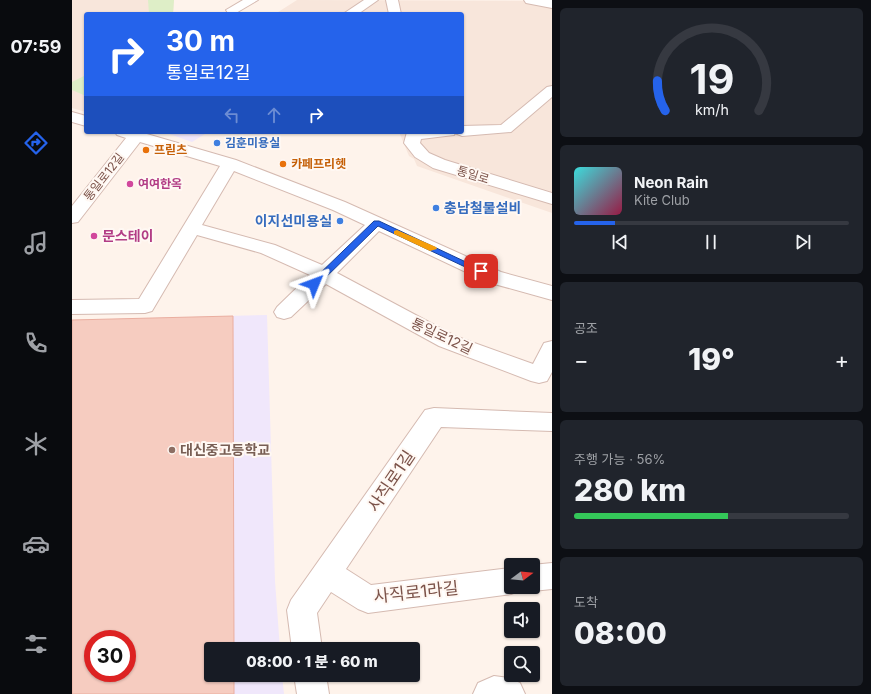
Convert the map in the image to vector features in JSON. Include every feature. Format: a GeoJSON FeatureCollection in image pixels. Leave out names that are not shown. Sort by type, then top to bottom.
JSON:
{"type":"FeatureCollection","features":[{"type":"Feature","properties":{"kind":"street"},"geometry":{"type":"LineString","coordinates":[[232,10],[252,0]]}},
{"type":"Feature","properties":{"kind":"street"},"geometry":{"type":"LineString","coordinates":[[352,12],[372,0]]}},
{"type":"Feature","properties":{"kind":"street"},"geometry":{"type":"LineString","coordinates":[[392,0],[395,12]]}},
{"type":"Feature","properties":{"kind":"street"},"geometry":{"type":"LineString","coordinates":[[530,0],[552,4]]}},
{"type":"Feature","properties":{"kind":"street"},"geometry":{"type":"LineString","coordinates":[[464,131],[505,129],[552,90]]}},
{"type":"Feature","properties":{"kind":"street"},"geometry":{"type":"LineString","coordinates":[[72,117],[84,120]]}},
{"type":"Feature","properties":{"kind":"street","name":"통일로12길"},"geometry":{"type":"LineString","coordinates":[[72,218],[130,134],[230,164],[339,206],[494,277],[552,293]]}},
{"type":"Feature","properties":{"kind":"street","name":"통일로"},"geometry":{"type":"LineString","coordinates":[[414,134],[412,143],[415,150],[424,157],[439,164],[552,199]]}},
{"type":"Feature","properties":{"kind":"street"},"geometry":{"type":"LineString","coordinates":[[72,307],[145,306],[230,164]]}},
{"type":"Feature","properties":{"kind":"street"},"geometry":{"type":"LineString","coordinates":[[284,312],[377,223]]}},
{"type":"Feature","properties":{"kind":"street","name":"통일로12길"},"geometry":{"type":"LineString","coordinates":[[191,228],[268,249],[303,262],[447,341],[539,376],[552,349]]}},
{"type":"Feature","properties":{"kind":"street","name":"사직로1길"},"geometry":{"type":"LineString","coordinates":[[306,642],[302,610],[434,417],[552,422]]}},
{"type":"Feature","properties":{"kind":"street","name":"사직로1라길"},"geometry":{"type":"LineString","coordinates":[[328,574],[368,599],[504,582]]}},
{"type":"Feature","properties":{"kind":"street"},"geometry":{"type":"LineString","coordinates":[[540,577],[552,576]]}},
{"type":"Feature","properties":{"kind":"street"},"geometry":{"type":"LineString","coordinates":[[311,682],[313,694]]}},
{"type":"Feature","properties":{"kind":"street"},"geometry":{"type":"LineString","coordinates":[[489,694],[494,692],[509,694]]}},
{"type":"Feature","properties":{"kind":"shaded area"},"geometry":{"type":"Polygon","coordinates":[[[72,0],[174,0],[173,12],[84,12],[84,111],[72,108],[72,0]]]}},
{"type":"Feature","properties":{"kind":"shaded area"},"geometry":{"type":"Polygon","coordinates":[[[297,0],[552,1],[552,213],[417,166],[414,159],[409,156],[400,134],[464,134],[464,12],[278,12],[297,0]]]}},
{"type":"Feature","properties":{"kind":"shaded area"},"geometry":{"type":"Polygon","coordinates":[[[170,134],[205,134],[192,142],[170,134]]]}},
{"type":"Feature","properties":{"kind":"shaded area","name":"대신중고등학교"},"geometry":{"type":"Polygon","coordinates":[[[267,315],[275,581],[279,642],[204,642],[204,682],[283,682],[284,694],[72,694],[72,320],[267,315]]]}},
{"type":"Feature","properties":{"kind":"green space"},"geometry":{"type":"Polygon","coordinates":[[[148,0],[174,0],[173,12],[149,12],[148,0]]]}},
{"type":"Feature","properties":{"kind":"green space"},"geometry":{"type":"Polygon","coordinates":[[[84,76],[84,95],[72,90],[72,82],[84,76]]]}},
{"type":"Feature","properties":{"kind":"building","name":"대신중고등학교"},"geometry":{"type":"Polygon","coordinates":[[[233,316],[234,642],[204,642],[204,682],[234,682],[234,694],[72,694],[72,320],[233,316]]]}},
{"type":"Feature","properties":{"kind":"slow traffic"},"geometry":{"type":"LineString","coordinates":[[397,232],[433,249]]}},
{"type":"Feature","properties":{"kind":"place","name":"김훈미용실"},"geometry":{"type":"Point","coordinates":[217,143]}},
{"type":"Feature","properties":{"kind":"place","name":"프릳츠"},"geometry":{"type":"Point","coordinates":[146,150]}},
{"type":"Feature","properties":{"kind":"place","name":"카페프리헷"},"geometry":{"type":"Point","coordinates":[283,164]}},
{"type":"Feature","properties":{"kind":"place","name":"여여한옥"},"geometry":{"type":"Point","coordinates":[130,184]}},
{"type":"Feature","properties":{"kind":"place","name":"충남철물설비"},"geometry":{"type":"Point","coordinates":[436,208]}},
{"type":"Feature","properties":{"kind":"place","name":"이지선미용실"},"geometry":{"type":"Point","coordinates":[340,221]}},
{"type":"Feature","properties":{"kind":"place","name":"문스테이"},"geometry":{"type":"Point","coordinates":[94,236]}},
{"type":"Feature","properties":{"kind":"place","name":"대신중고등학교"},"geometry":{"type":"Point","coordinates":[172,450]}},
{"type":"Feature","properties":{"kind":"route"},"geometry":{"type":"LineString","coordinates":[[314,284],[377,223],[481,271]]}}]}
